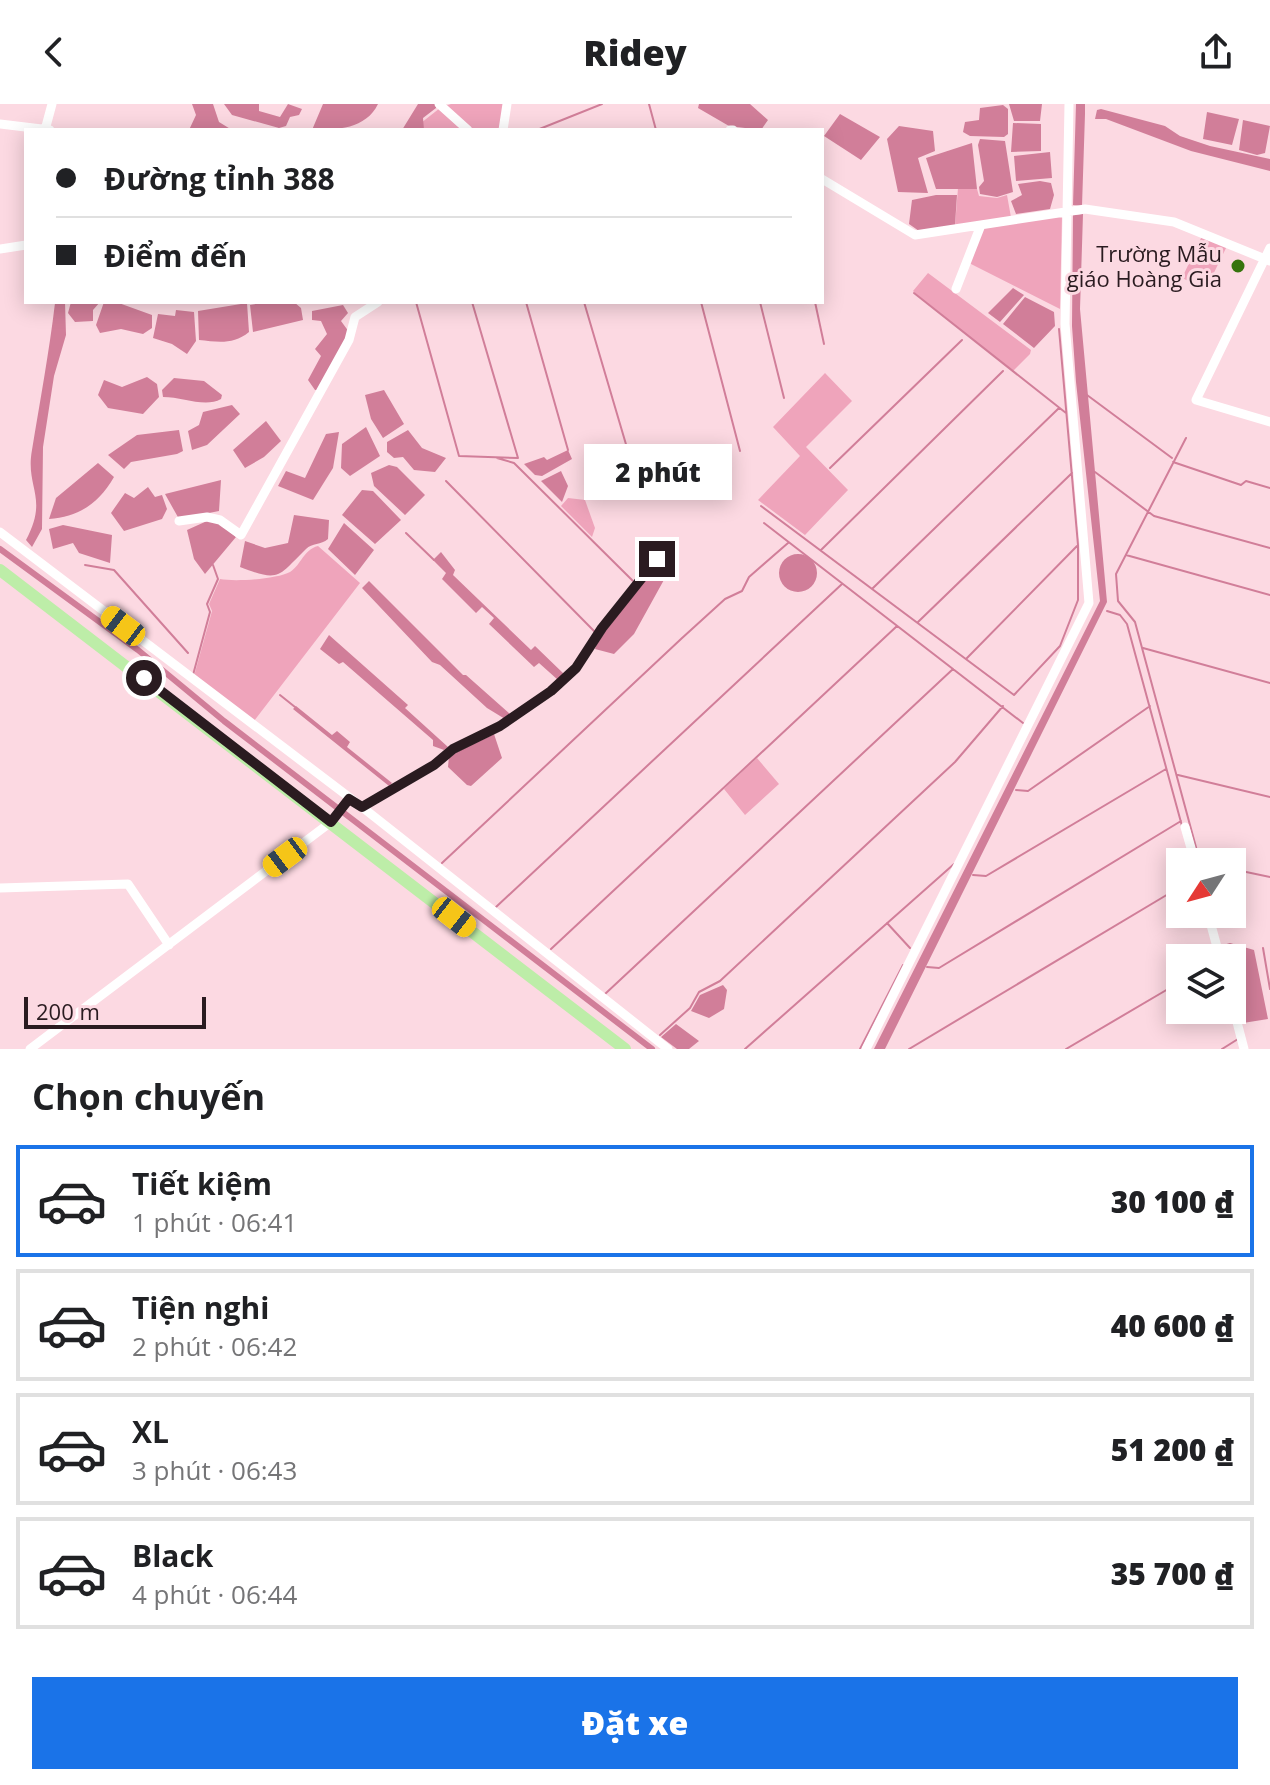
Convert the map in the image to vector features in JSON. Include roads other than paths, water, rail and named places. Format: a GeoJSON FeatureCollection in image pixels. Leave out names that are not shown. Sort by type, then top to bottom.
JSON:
{"type":"FeatureCollection","features":[{"type":"Feature","properties":{"kind":"main road"},"geometry":{"type":"LineString","coordinates":[[0,570],[332,821],[625,1049]]}},
{"type":"Feature","properties":{"kind":"street"},"geometry":{"type":"LineString","coordinates":[[47,128],[52,104]]}},
{"type":"Feature","properties":{"kind":"street"},"geometry":{"type":"LineString","coordinates":[[439,104],[466,128]]}},
{"type":"Feature","properties":{"kind":"street"},"geometry":{"type":"LineString","coordinates":[[503,128],[507,104]]}},
{"type":"Feature","properties":{"kind":"street"},"geometry":{"type":"LineString","coordinates":[[866,1049],[1089,603],[1065,324],[1069,104]]}},
{"type":"Feature","properties":{"kind":"street"},"geometry":{"type":"LineString","coordinates":[[0,124],[31,128]]}},
{"type":"Feature","properties":{"kind":"street"},"geometry":{"type":"LineString","coordinates":[[824,180],[915,235],[1085,209],[1174,222],[1267,260]]}},
{"type":"Feature","properties":{"kind":"street"},"geometry":{"type":"LineString","coordinates":[[956,289],[981,225]]}},
{"type":"Feature","properties":{"kind":"street"},"geometry":{"type":"LineString","coordinates":[[0,249],[24,245]]}},
{"type":"Feature","properties":{"kind":"street"},"geometry":{"type":"LineString","coordinates":[[1270,248],[1267,260],[1196,400],[1270,422]]}},
{"type":"Feature","properties":{"kind":"street"},"geometry":{"type":"LineString","coordinates":[[179,521],[207,517],[220,520],[241,535],[264,499],[349,340],[353,320],[375,304]]}},
{"type":"Feature","properties":{"kind":"street"},"geometry":{"type":"LineString","coordinates":[[0,532],[362,807],[668,1049]]}},
{"type":"Feature","properties":{"kind":"street"},"geometry":{"type":"LineString","coordinates":[[362,807],[434,765],[453,749],[500,726],[551,691],[576,668],[602,628],[664,549]]}},
{"type":"Feature","properties":{"kind":"street"},"geometry":{"type":"LineString","coordinates":[[30,1049],[332,821],[349,799]]}},
{"type":"Feature","properties":{"kind":"street"},"geometry":{"type":"LineString","coordinates":[[1185,827],[1191,848]]}},
{"type":"Feature","properties":{"kind":"street"},"geometry":{"type":"LineString","coordinates":[[0,888],[128,884],[169,945]]}},
{"type":"Feature","properties":{"kind":"street"},"geometry":{"type":"LineString","coordinates":[[1237,1024],[1244,1049]]}},
{"type":"Feature","properties":{"kind":"waterway"},"geometry":{"type":"LineString","coordinates":[[542,128],[602,104]]}},
{"type":"Feature","properties":{"kind":"waterway"},"geometry":{"type":"LineString","coordinates":[[649,104],[655,128]]}},
{"type":"Feature","properties":{"kind":"waterway"},"geometry":{"type":"LineString","coordinates":[[914,293],[1066,413]]}},
{"type":"Feature","properties":{"kind":"waterway"},"geometry":{"type":"LineString","coordinates":[[417,304],[459,456],[518,458],[473,304]]}},
{"type":"Feature","properties":{"kind":"waterway"},"geometry":{"type":"LineString","coordinates":[[527,304],[568,450]]}},
{"type":"Feature","properties":{"kind":"waterway"},"geometry":{"type":"LineString","coordinates":[[585,304],[638,485]]}},
{"type":"Feature","properties":{"kind":"waterway"},"geometry":{"type":"LineString","coordinates":[[702,304],[740,451]]}},
{"type":"Feature","properties":{"kind":"waterway"},"geometry":{"type":"LineString","coordinates":[[760,304],[784,398]]}},
{"type":"Feature","properties":{"kind":"waterway"},"geometry":{"type":"LineString","coordinates":[[815,304],[824,344]]}},
{"type":"Feature","properties":{"kind":"waterway"},"geometry":{"type":"LineString","coordinates":[[761,506],[1014,695],[1060,646],[1078,600],[1078,545],[1059,329]]}},
{"type":"Feature","properties":{"kind":"waterway"},"geometry":{"type":"LineString","coordinates":[[830,468],[962,340]]}},
{"type":"Feature","properties":{"kind":"waterway"},"geometry":{"type":"LineString","coordinates":[[821,550],[1003,371]]}},
{"type":"Feature","properties":{"kind":"waterway"},"geometry":{"type":"LineString","coordinates":[[1087,395],[1172,458]]}},
{"type":"Feature","properties":{"kind":"waterway"},"geometry":{"type":"LineString","coordinates":[[873,588],[1059,408]]}},
{"type":"Feature","properties":{"kind":"waterway"},"geometry":{"type":"LineString","coordinates":[[1186,438],[1116,574],[1118,601],[1135,622],[1196,848]]}},
{"type":"Feature","properties":{"kind":"waterway"},"geometry":{"type":"LineString","coordinates":[[497,458],[514,463],[635,583]]}},
{"type":"Feature","properties":{"kind":"waterway"},"geometry":{"type":"LineString","coordinates":[[1173,462],[1241,485],[1246,481],[1270,488]]}},
{"type":"Feature","properties":{"kind":"waterway"},"geometry":{"type":"LineString","coordinates":[[1095,472],[1154,516],[1270,548]]}},
{"type":"Feature","properties":{"kind":"waterway"},"geometry":{"type":"LineString","coordinates":[[918,622],[1072,473]]}},
{"type":"Feature","properties":{"kind":"waterway"},"geometry":{"type":"LineString","coordinates":[[446,481],[594,631]]}},
{"type":"Feature","properties":{"kind":"waterway"},"geometry":{"type":"LineString","coordinates":[[764,523],[1023,723]]}},
{"type":"Feature","properties":{"kind":"waterway"},"geometry":{"type":"LineString","coordinates":[[406,533],[434,560]]}},
{"type":"Feature","properties":{"kind":"waterway"},"geometry":{"type":"LineString","coordinates":[[442,863],[725,599],[742,591],[749,577],[788,543]]}},
{"type":"Feature","properties":{"kind":"waterway"},"geometry":{"type":"LineString","coordinates":[[967,658],[1077,546]]}},
{"type":"Feature","properties":{"kind":"waterway"},"geometry":{"type":"LineString","coordinates":[[0,549],[138,650],[224,721],[652,1049]]}},
{"type":"Feature","properties":{"kind":"waterway"},"geometry":{"type":"LineString","coordinates":[[1126,555],[1270,595]]}},
{"type":"Feature","properties":{"kind":"waterway"},"geometry":{"type":"LineString","coordinates":[[85,565],[114,570],[188,653]]}},
{"type":"Feature","properties":{"kind":"waterway"},"geometry":{"type":"LineString","coordinates":[[193,675],[210,612],[207,604],[218,579],[213,565]]}},
{"type":"Feature","properties":{"kind":"waterway"},"geometry":{"type":"LineString","coordinates":[[496,907],[842,584]]}},
{"type":"Feature","properties":{"kind":"waterway"},"geometry":{"type":"LineString","coordinates":[[1107,611],[1120,615],[1127,624],[1182,826]]}},
{"type":"Feature","properties":{"kind":"waterway"},"geometry":{"type":"LineString","coordinates":[[551,949],[897,626]]}},
{"type":"Feature","properties":{"kind":"waterway"},"geometry":{"type":"LineString","coordinates":[[1143,648],[1270,683]]}},
{"type":"Feature","properties":{"kind":"waterway"},"geometry":{"type":"LineString","coordinates":[[605,994],[953,669]]}},
{"type":"Feature","properties":{"kind":"waterway"},"geometry":{"type":"LineString","coordinates":[[280,695],[295,707]]}},
{"type":"Feature","properties":{"kind":"waterway"},"geometry":{"type":"LineString","coordinates":[[660,1035],[690,1008],[699,992],[720,981],[955,762],[1003,706]]}},
{"type":"Feature","properties":{"kind":"waterway"},"geometry":{"type":"LineString","coordinates":[[1016,790],[1028,791],[1150,706]]}},
{"type":"Feature","properties":{"kind":"waterway"},"geometry":{"type":"LineString","coordinates":[[973,875],[986,876],[1166,769]]}},
{"type":"Feature","properties":{"kind":"waterway"},"geometry":{"type":"LineString","coordinates":[[1178,775],[1270,797]]}},
{"type":"Feature","properties":{"kind":"waterway"},"geometry":{"type":"LineString","coordinates":[[927,967],[939,968],[1181,821]]}},
{"type":"Feature","properties":{"kind":"waterway"},"geometry":{"type":"LineString","coordinates":[[745,1049],[954,864]]}},
{"type":"Feature","properties":{"kind":"waterway"},"geometry":{"type":"LineString","coordinates":[[1246,872],[1270,877]]}},
{"type":"Feature","properties":{"kind":"waterway"},"geometry":{"type":"LineString","coordinates":[[909,1049],[1166,895]]}},
{"type":"Feature","properties":{"kind":"waterway"},"geometry":{"type":"LineString","coordinates":[[887,923],[910,948]]}},
{"type":"Feature","properties":{"kind":"waterway"},"geometry":{"type":"LineString","coordinates":[[1263,948],[1270,989]]}},
{"type":"Feature","properties":{"kind":"waterway"},"geometry":{"type":"LineString","coordinates":[[860,1049],[903,965]]}},
{"type":"Feature","properties":{"kind":"waterway"},"geometry":{"type":"LineString","coordinates":[[1066,1049],[1166,990]]}},
{"type":"Feature","properties":{"kind":"waterway"},"geometry":{"type":"LineString","coordinates":[[1222,1049],[1238,1039]]}},
{"type":"Feature","properties":{"kind":"place","name":"Trường Mẫu giáo Hoàng Gia"},"geometry":{"type":"Point","coordinates":[1238,266]}}]}
